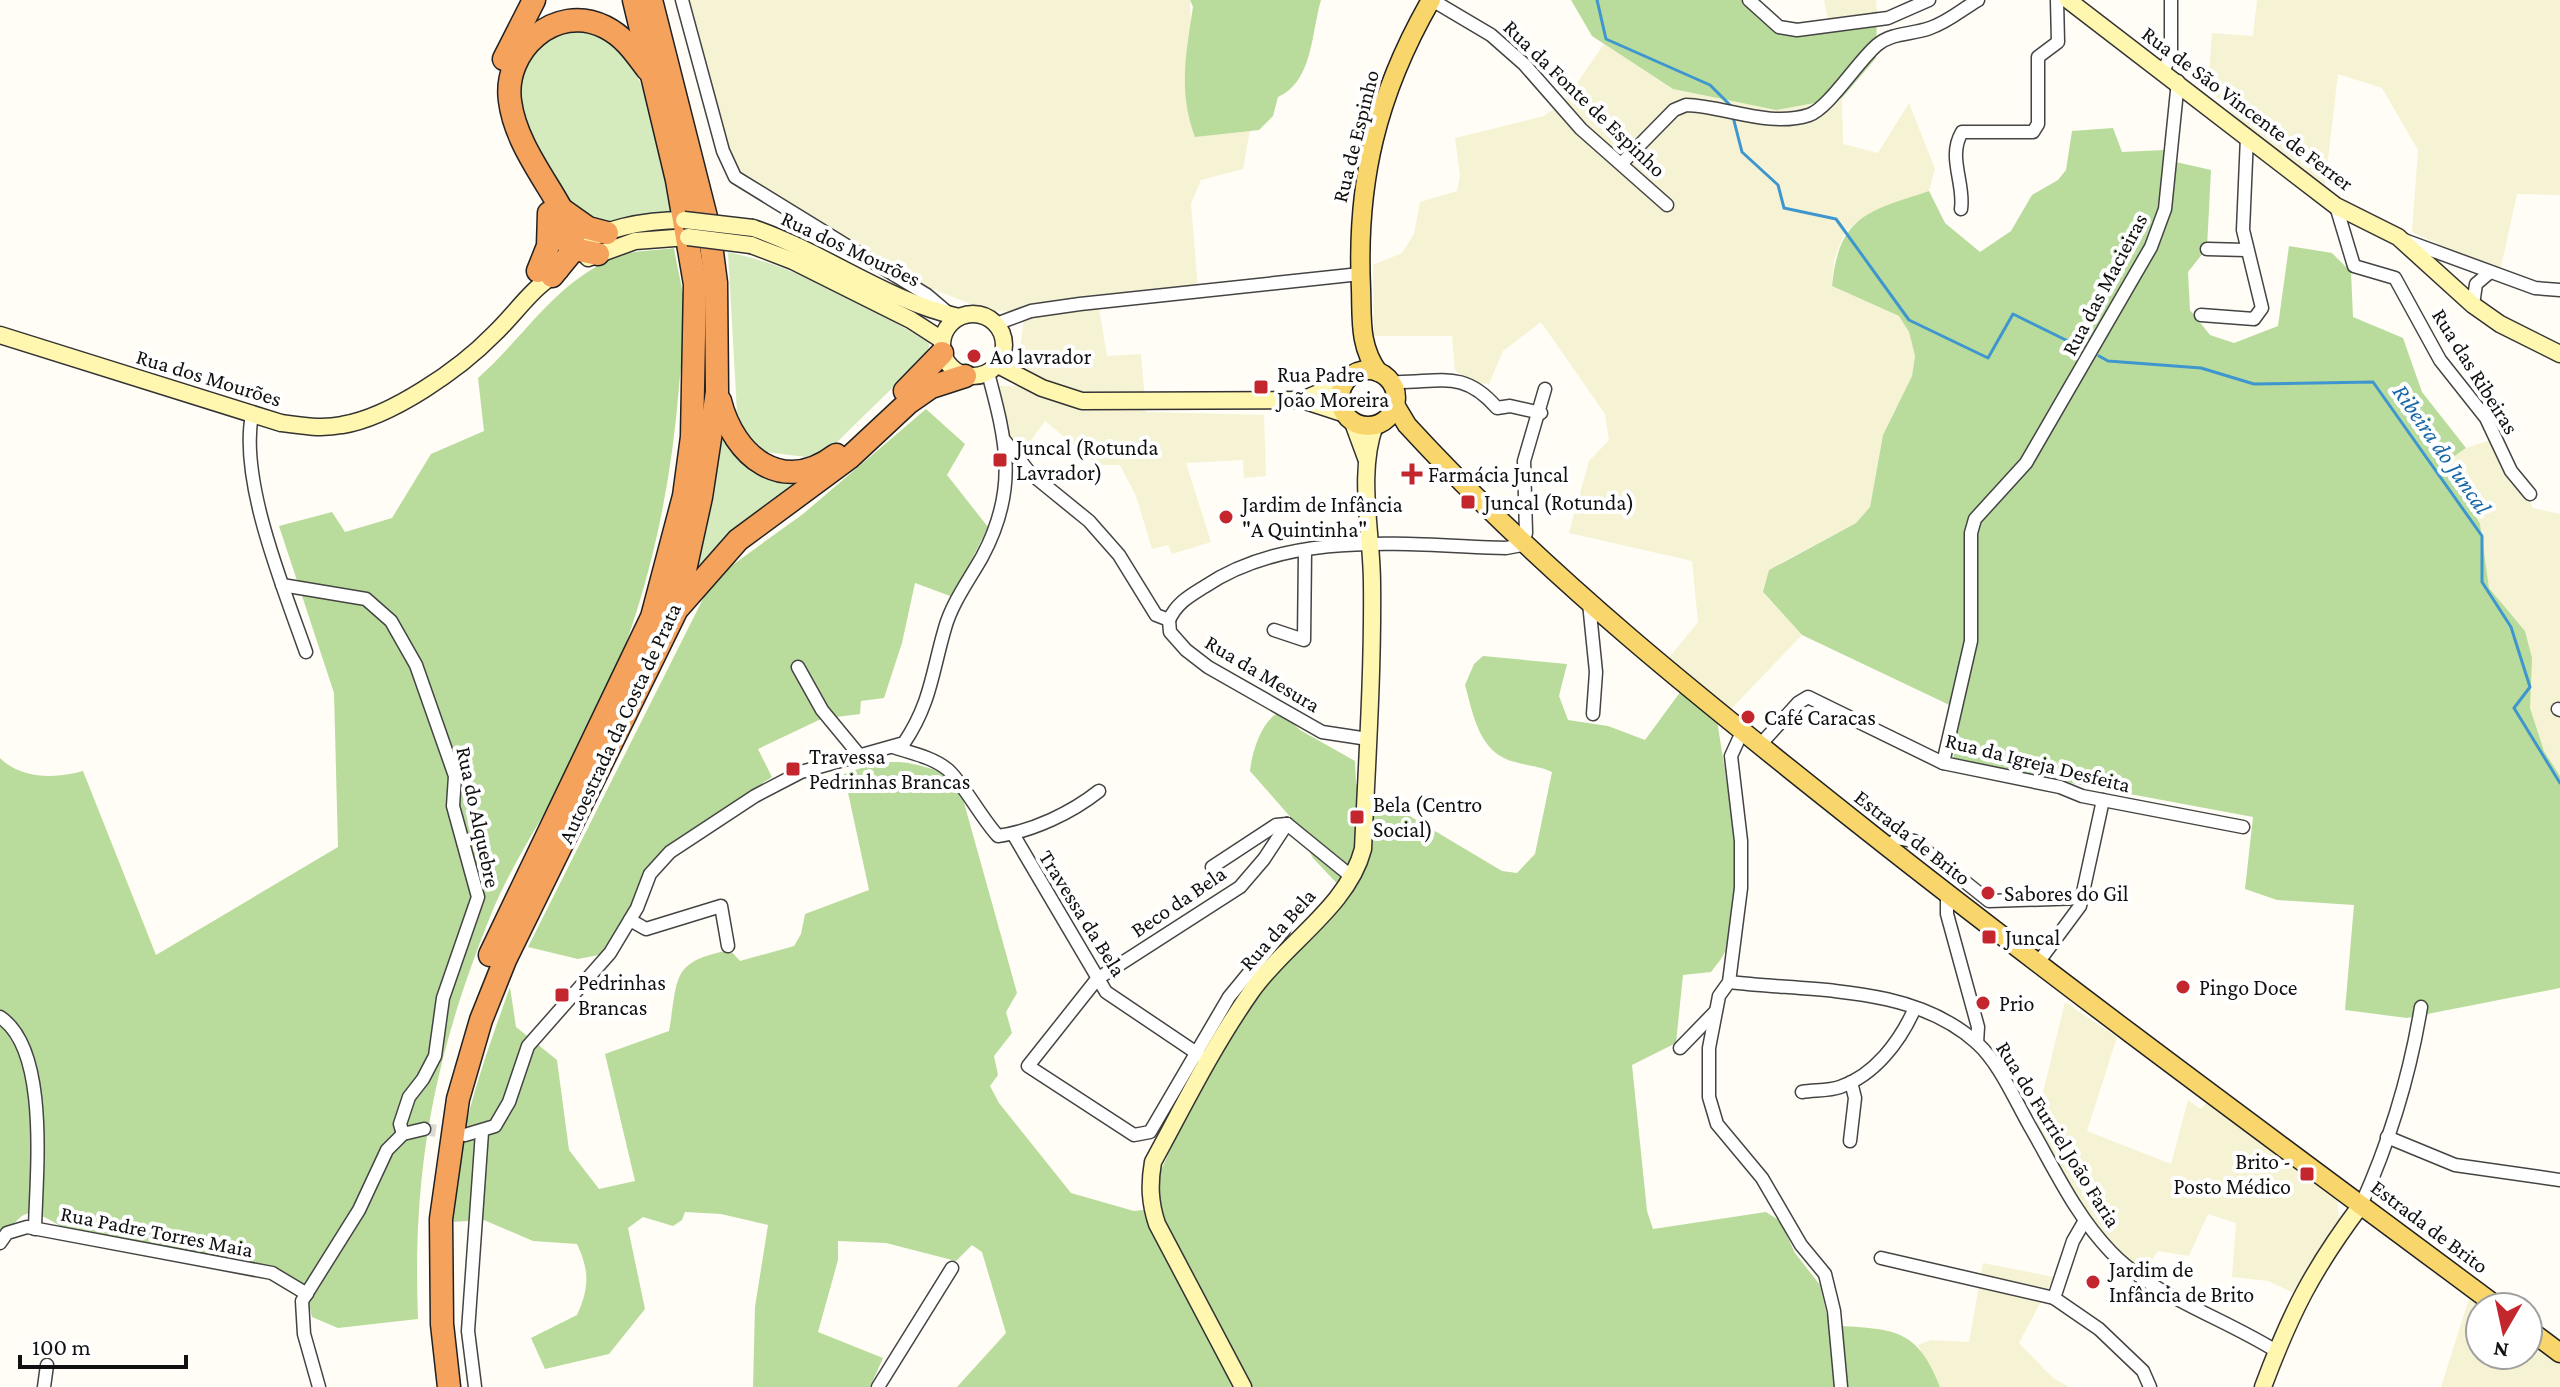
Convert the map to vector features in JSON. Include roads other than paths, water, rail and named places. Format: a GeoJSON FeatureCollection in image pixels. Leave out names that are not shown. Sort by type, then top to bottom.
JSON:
{"type":"FeatureCollection","features":[{"type":"Feature","properties":{"kind":"highway"},"geometry":{"type":"LineString","coordinates":[[534,0],[500,67],[495,94],[501,115],[555,210],[578,223],[607,233]]}},
{"type":"Feature","properties":{"kind":"highway","name":"Autoestrada da Costa de Prata"},"geometry":{"type":"LineString","coordinates":[[435,1387],[425,1262],[429,1178],[444,1095],[490,955],[652,617],[684,496],[692,437],[695,284],[679,192],[634,0]]}},
{"type":"Feature","properties":{"kind":"highway","name":"Autoestrada da Costa de Prata"},"geometry":{"type":"LineString","coordinates":[[449,1387],[442,1324],[441,1219],[458,1099],[481,1020],[505,960],[676,611],[701,497],[717,392],[716,283],[709,229],[699,178],[651,0]]}},
{"type":"Feature","properties":{"kind":"highway"},"geometry":{"type":"LineString","coordinates":[[598,254],[572,247],[561,239],[555,210],[510,104],[513,65],[538,33],[556,24],[602,25],[623,37],[651,75]]}},
{"type":"Feature","properties":{"kind":"highway"},"geometry":{"type":"LineString","coordinates":[[545,273],[555,210]]}},
{"type":"Feature","properties":{"kind":"highway"},"geometry":{"type":"LineString","coordinates":[[545,273],[566,260],[572,247]]}},
{"type":"Feature","properties":{"kind":"highway"},"geometry":{"type":"LineString","coordinates":[[717,392],[729,431],[743,451],[767,467],[809,469],[833,457],[942,347]]}},
{"type":"Feature","properties":{"kind":"highway"},"geometry":{"type":"LineString","coordinates":[[676,611],[702,577],[738,540],[849,458],[908,403],[931,387],[984,371]]}},
{"type":"Feature","properties":{"kind":"main road","name":"Rua de Espinho"},"geometry":{"type":"LineString","coordinates":[[1386,400],[1362,341],[1361,196],[1395,69],[1432,0]]}},
{"type":"Feature","properties":{"kind":"main road","name":"Rua de Espinho"},"geometry":{"type":"LineString","coordinates":[[1348,417],[1340,398],[1362,341]]}},
{"type":"Feature","properties":{"kind":"main road"},"geometry":{"type":"LineString","coordinates":[[1348,379],[1359,371],[1386,400]]}},
{"type":"Feature","properties":{"kind":"main road","name":"Estrada de Brito"},"geometry":{"type":"LineString","coordinates":[[1348,417],[1386,400],[1522,545],[1759,746],[2037,964],[2477,1291]]}},
{"type":"Feature","properties":{"kind":"street"},"geometry":{"type":"LineString","coordinates":[[682,0],[723,151],[735,177],[927,295],[954,316],[976,314],[996,324],[1005,344],[984,371]]}},
{"type":"Feature","properties":{"kind":"street","name":"Rua da Fonte de Espinho"},"geometry":{"type":"LineString","coordinates":[[1432,0],[1491,35],[1524,64],[1581,129],[1667,205]]}},
{"type":"Feature","properties":{"kind":"street"},"geometry":{"type":"LineString","coordinates":[[1749,0],[1779,27],[1797,30],[1888,18],[1929,0]]}},
{"type":"Feature","properties":{"kind":"street"},"geometry":{"type":"LineString","coordinates":[[2163,71],[2171,55],[2171,0]]}},
{"type":"Feature","properties":{"kind":"street"},"geometry":{"type":"LineString","coordinates":[[1622,163],[1674,110],[1686,105],[1789,119],[1811,115],[1825,104],[1853,67],[1880,42],[1898,33],[1945,22],[1972,1]]}},
{"type":"Feature","properties":{"kind":"street"},"geometry":{"type":"LineString","coordinates":[[1961,209],[1963,196],[1956,172],[1956,145],[1962,132],[2033,132],[2038,124],[2038,57],[2058,42],[2069,1]]}},
{"type":"Feature","properties":{"kind":"street","name":"Rua de São Vincente de Ferrer"},"geometry":{"type":"LineString","coordinates":[[2069,1],[2178,81],[2336,206],[2398,237],[2473,305],[2500,324],[2560,354]]}},
{"type":"Feature","properties":{"kind":"street","name":"Rua das Macieiras"},"geometry":{"type":"LineString","coordinates":[[1943,763],[1971,641],[1971,533],[1975,519],[2026,463],[2151,247],[2165,209],[2178,81]]}},
{"type":"Feature","properties":{"kind":"street"},"geometry":{"type":"LineString","coordinates":[[2201,315],[2254,319],[2262,308],[2243,230],[2247,137]]}},
{"type":"Feature","properties":{"kind":"street","name":"Rua das Ribeiras"},"geometry":{"type":"LineString","coordinates":[[2336,206],[2354,266],[2395,278],[2440,360],[2486,418],[2511,471],[2530,494]]}},
{"type":"Feature","properties":{"kind":"street","name":"Rua dos Mourões"},"geometry":{"type":"LineString","coordinates":[[572,247],[607,233],[633,233],[684,220],[799,245],[920,305],[954,316]]}},
{"type":"Feature","properties":{"kind":"street","name":"Rua dos Mourões"},"geometry":{"type":"LineString","coordinates":[[0,335],[252,415],[311,428],[343,425],[366,418],[446,373],[545,273],[598,254],[633,233]]}},
{"type":"Feature","properties":{"kind":"street","name":"Rua dos Mourões"},"geometry":{"type":"LineString","coordinates":[[752,236],[922,326],[942,347]]}},
{"type":"Feature","properties":{"kind":"street"},"geometry":{"type":"LineString","coordinates":[[2398,237],[2489,273],[2535,288],[2560,290]]}},
{"type":"Feature","properties":{"kind":"street"},"geometry":{"type":"LineString","coordinates":[[2207,249],[2246,250]]}},
{"type":"Feature","properties":{"kind":"street"},"geometry":{"type":"LineString","coordinates":[[2473,305],[2476,284],[2489,273]]}},
{"type":"Feature","properties":{"kind":"street"},"geometry":{"type":"LineString","coordinates":[[996,324],[1031,311],[1068,305],[1360,274]]}},
{"type":"Feature","properties":{"kind":"street"},"geometry":{"type":"LineString","coordinates":[[954,316],[947,326],[942,347],[949,365],[984,371],[1058,395],[1103,404],[1302,400],[1348,417]]}},
{"type":"Feature","properties":{"kind":"street"},"geometry":{"type":"LineString","coordinates":[[465,1135],[495,1126],[509,1102],[528,1046],[610,953],[630,920],[650,874],[670,852],[755,796],[801,772],[904,743],[921,717],[934,679],[945,627],[1001,517],[1006,479],[1005,441],[984,371]]}},
{"type":"Feature","properties":{"kind":"street"},"geometry":{"type":"LineString","coordinates":[[1302,400],[1348,379]]}},
{"type":"Feature","properties":{"kind":"street"},"geometry":{"type":"LineString","coordinates":[[1386,400],[1419,381],[1454,379],[1472,385],[1497,408],[1510,406],[1541,413]]}},
{"type":"Feature","properties":{"kind":"street"},"geometry":{"type":"LineString","coordinates":[[1169,620],[1176,605],[1230,569],[1305,552],[1370,544],[1506,548],[1522,545],[1526,533],[1527,441],[1541,413],[1545,389]]}},
{"type":"Feature","properties":{"kind":"street","name":"Rua da Bela"},"geometry":{"type":"LineString","coordinates":[[1142,1136],[1150,1132],[1252,990],[1352,877],[1363,849],[1368,739],[1370,544],[1367,460],[1386,400]]}},
{"type":"Feature","properties":{"kind":"street"},"geometry":{"type":"LineString","coordinates":[[252,415],[250,429],[255,479],[272,558],[306,652]]}},
{"type":"Feature","properties":{"kind":"street","name":"Rua da Bela"},"geometry":{"type":"LineString","coordinates":[[1348,417],[1367,460]]}},
{"type":"Feature","properties":{"kind":"street","name":"Rua da Mesura"},"geometry":{"type":"LineString","coordinates":[[1005,441],[1030,473],[1089,521],[1119,555],[1156,615],[1169,620],[1170,632],[1208,667],[1322,732],[1368,739]]}},
{"type":"Feature","properties":{"kind":"street"},"geometry":{"type":"LineString","coordinates":[[1006,479],[1017,473],[1030,473]]}},
{"type":"Feature","properties":{"kind":"street"},"geometry":{"type":"LineString","coordinates":[[1274,630],[1304,640],[1305,552]]}},
{"type":"Feature","properties":{"kind":"street","name":"Rua do Alquebre"},"geometry":{"type":"LineString","coordinates":[[282,585],[366,599],[391,621],[416,665],[455,776],[453,806],[478,897],[443,998],[435,1056],[409,1097],[400,1124],[403,1134]]}},
{"type":"Feature","properties":{"kind":"street"},"geometry":{"type":"LineString","coordinates":[[1589,603],[1596,672],[1593,714]]}},
{"type":"Feature","properties":{"kind":"street"},"geometry":{"type":"LineString","coordinates":[[798,667],[822,710],[860,756]]}},
{"type":"Feature","properties":{"kind":"street","name":"Rua da Igreja Desfeita"},"geometry":{"type":"LineString","coordinates":[[1759,746],[1798,703],[1808,697],[1943,763],[2103,800],[2243,827]]}},
{"type":"Feature","properties":{"kind":"street"},"geometry":{"type":"LineString","coordinates":[[1742,732],[1731,756],[1741,841],[1741,888],[1729,982],[1719,996],[1709,1048],[1709,1097],[1717,1124],[1762,1178],[1801,1245],[1825,1274],[1834,1311],[1841,1387]]}},
{"type":"Feature","properties":{"kind":"street"},"geometry":{"type":"LineString","coordinates":[[893,747],[934,761],[950,771],[978,815],[998,836],[1013,834],[1077,808],[1099,791]]}},
{"type":"Feature","properties":{"kind":"street"},"geometry":{"type":"LineString","coordinates":[[2037,964],[2083,898],[2103,800]]}},
{"type":"Feature","properties":{"kind":"street"},"geometry":{"type":"LineString","coordinates":[[1212,867],[1276,825],[1287,824],[1352,877]]}},
{"type":"Feature","properties":{"kind":"street","name":"Beco da Bela"},"geometry":{"type":"LineString","coordinates":[[1142,1136],[1134,1135],[1028,1066],[1097,979],[1240,887],[1287,824]]}},
{"type":"Feature","properties":{"kind":"street","name":"Travessa da Bela"},"geometry":{"type":"LineString","coordinates":[[1013,834],[1106,992],[1202,1056]]}},
{"type":"Feature","properties":{"kind":"street"},"geometry":{"type":"LineString","coordinates":[[1889,848],[1897,838],[1914,841],[1989,901],[2083,898]]}},
{"type":"Feature","properties":{"kind":"street","name":"Rua do Furriel João Faria"},"geometry":{"type":"LineString","coordinates":[[1947,895],[1947,914],[1978,1027],[1977,1043],[2084,1222],[2113,1254],[2153,1286],[2242,1329],[2276,1351]]}},
{"type":"Feature","properties":{"kind":"street"},"geometry":{"type":"LineString","coordinates":[[630,920],[646,929],[721,906],[728,946]]}},
{"type":"Feature","properties":{"kind":"street","name":"Rua da Bela"},"geometry":{"type":"LineString","coordinates":[[1243,1387],[1157,1224],[1150,1203],[1153,1162],[1229,997],[1284,930]]}},
{"type":"Feature","properties":{"kind":"street"},"geometry":{"type":"LineString","coordinates":[[1729,982],[1815,987],[1881,997],[1944,1018],[1977,1043]]}},
{"type":"Feature","properties":{"kind":"street"},"geometry":{"type":"LineString","coordinates":[[2263,1387],[2296,1301],[2319,1261],[2361,1205],[2387,1137],[2409,1064],[2421,1007]]}},
{"type":"Feature","properties":{"kind":"street"},"geometry":{"type":"LineString","coordinates":[[1802,1092],[1839,1088],[1888,1055],[1914,1010]]}},
{"type":"Feature","properties":{"kind":"street"},"geometry":{"type":"LineString","coordinates":[[1680,1048],[1715,1012]]}},
{"type":"Feature","properties":{"kind":"street"},"geometry":{"type":"LineString","coordinates":[[0,1017],[8,1022],[27,1053],[36,1104],[35,1229]]}},
{"type":"Feature","properties":{"kind":"street"},"geometry":{"type":"LineString","coordinates":[[1850,1141],[1855,1098],[1851,1082]]}},
{"type":"Feature","properties":{"kind":"street"},"geometry":{"type":"LineString","coordinates":[[319,1387],[304,1334],[302,1301],[359,1210],[387,1150],[403,1134],[424,1129]]}},
{"type":"Feature","properties":{"kind":"street"},"geometry":{"type":"LineString","coordinates":[[475,1387],[468,1331],[482,1132]]}},
{"type":"Feature","properties":{"kind":"street"},"geometry":{"type":"LineString","coordinates":[[2387,1137],[2455,1165],[2560,1180]]}},
{"type":"Feature","properties":{"kind":"street"},"geometry":{"type":"LineString","coordinates":[[2054,1298],[2073,1241],[2084,1222]]}},
{"type":"Feature","properties":{"kind":"street","name":"Rua Padre Torres Maia"},"geometry":{"type":"LineString","coordinates":[[0,1243],[7,1233],[35,1229],[272,1273],[307,1294]]}},
{"type":"Feature","properties":{"kind":"street"},"geometry":{"type":"LineString","coordinates":[[1881,1258],[2054,1298],[2110,1340],[2143,1371],[2150,1387]]}},
{"type":"Feature","properties":{"kind":"street"},"geometry":{"type":"LineString","coordinates":[[878,1387],[952,1268]]}},
{"type":"Feature","properties":{"kind":"street"},"geometry":{"type":"LineString","coordinates":[[44,1387],[47,1365]]}},
{"type":"Feature","properties":{"kind":"waterway","name":"Ribeira do Juncal"},"geometry":{"type":"LineString","coordinates":[[1597,0],[1606,39],[1710,85],[1731,106]]}},
{"type":"Feature","properties":{"kind":"waterway","name":"Ribeira do Juncal"},"geometry":{"type":"LineString","coordinates":[[1733,117],[1742,152],[1778,185],[1784,208],[1836,219],[1909,320],[1988,358],[2013,314],[2082,348]]}},
{"type":"Feature","properties":{"kind":"waterway","name":"Ribeira do Juncal"},"geometry":{"type":"LineString","coordinates":[[2099,356],[2108,361],[2201,368],[2254,384],[2373,382],[2482,536],[2482,582],[2511,627],[2530,687],[2514,708],[2560,783]]}},
{"type":"Feature","properties":{"kind":"tunnel"},"geometry":{"type":"LineString","coordinates":[[424,1129],[458,1134]]}},
{"type":"Feature","properties":{"kind":"place","name":"Ao lavrador"},"geometry":{"type":"Point","coordinates":[974,356]}},
{"type":"Feature","properties":{"kind":"place","name":"Rua Padre João Moreira"},"geometry":{"type":"Point","coordinates":[1261,387]}},
{"type":"Feature","properties":{"kind":"place","name":"Juncal (Rotunda Lavrador)"},"geometry":{"type":"Point","coordinates":[1000,460]}},
{"type":"Feature","properties":{"kind":"place","name":"Farmácia Juncal"},"geometry":{"type":"Point","coordinates":[1412,474]}},
{"type":"Feature","properties":{"kind":"place","name":"Juncal (Rotunda)"},"geometry":{"type":"Point","coordinates":[1468,502]}},
{"type":"Feature","properties":{"kind":"place","name":"Jardim de Infância \"A Quintinha\""},"geometry":{"type":"Point","coordinates":[1226,517]}},
{"type":"Feature","properties":{"kind":"place","name":"Café Caracas"},"geometry":{"type":"Point","coordinates":[1748,717]}},
{"type":"Feature","properties":{"kind":"place","name":"Travessa Pedrinhas Brancas"},"geometry":{"type":"Point","coordinates":[793,769]}},
{"type":"Feature","properties":{"kind":"place","name":"Bela (Centro Social)"},"geometry":{"type":"Point","coordinates":[1357,817]}},
{"type":"Feature","properties":{"kind":"place","name":"Sabores do Gil"},"geometry":{"type":"Point","coordinates":[1988,893]}},
{"type":"Feature","properties":{"kind":"place","name":"Juncal"},"geometry":{"type":"Point","coordinates":[1989,937]}},
{"type":"Feature","properties":{"kind":"place","name":"Pingo Doce"},"geometry":{"type":"Point","coordinates":[2183,987]}},
{"type":"Feature","properties":{"kind":"place","name":"Pedrinhas Brancas"},"geometry":{"type":"Point","coordinates":[562,995]}},
{"type":"Feature","properties":{"kind":"place","name":"Prio"},"geometry":{"type":"Point","coordinates":[1983,1003]}},
{"type":"Feature","properties":{"kind":"place","name":"Brito - Posto Médico"},"geometry":{"type":"Point","coordinates":[2307,1174]}},
{"type":"Feature","properties":{"kind":"place","name":"Jardim de Infância de Brito"},"geometry":{"type":"Point","coordinates":[2093,1282]}}]}
